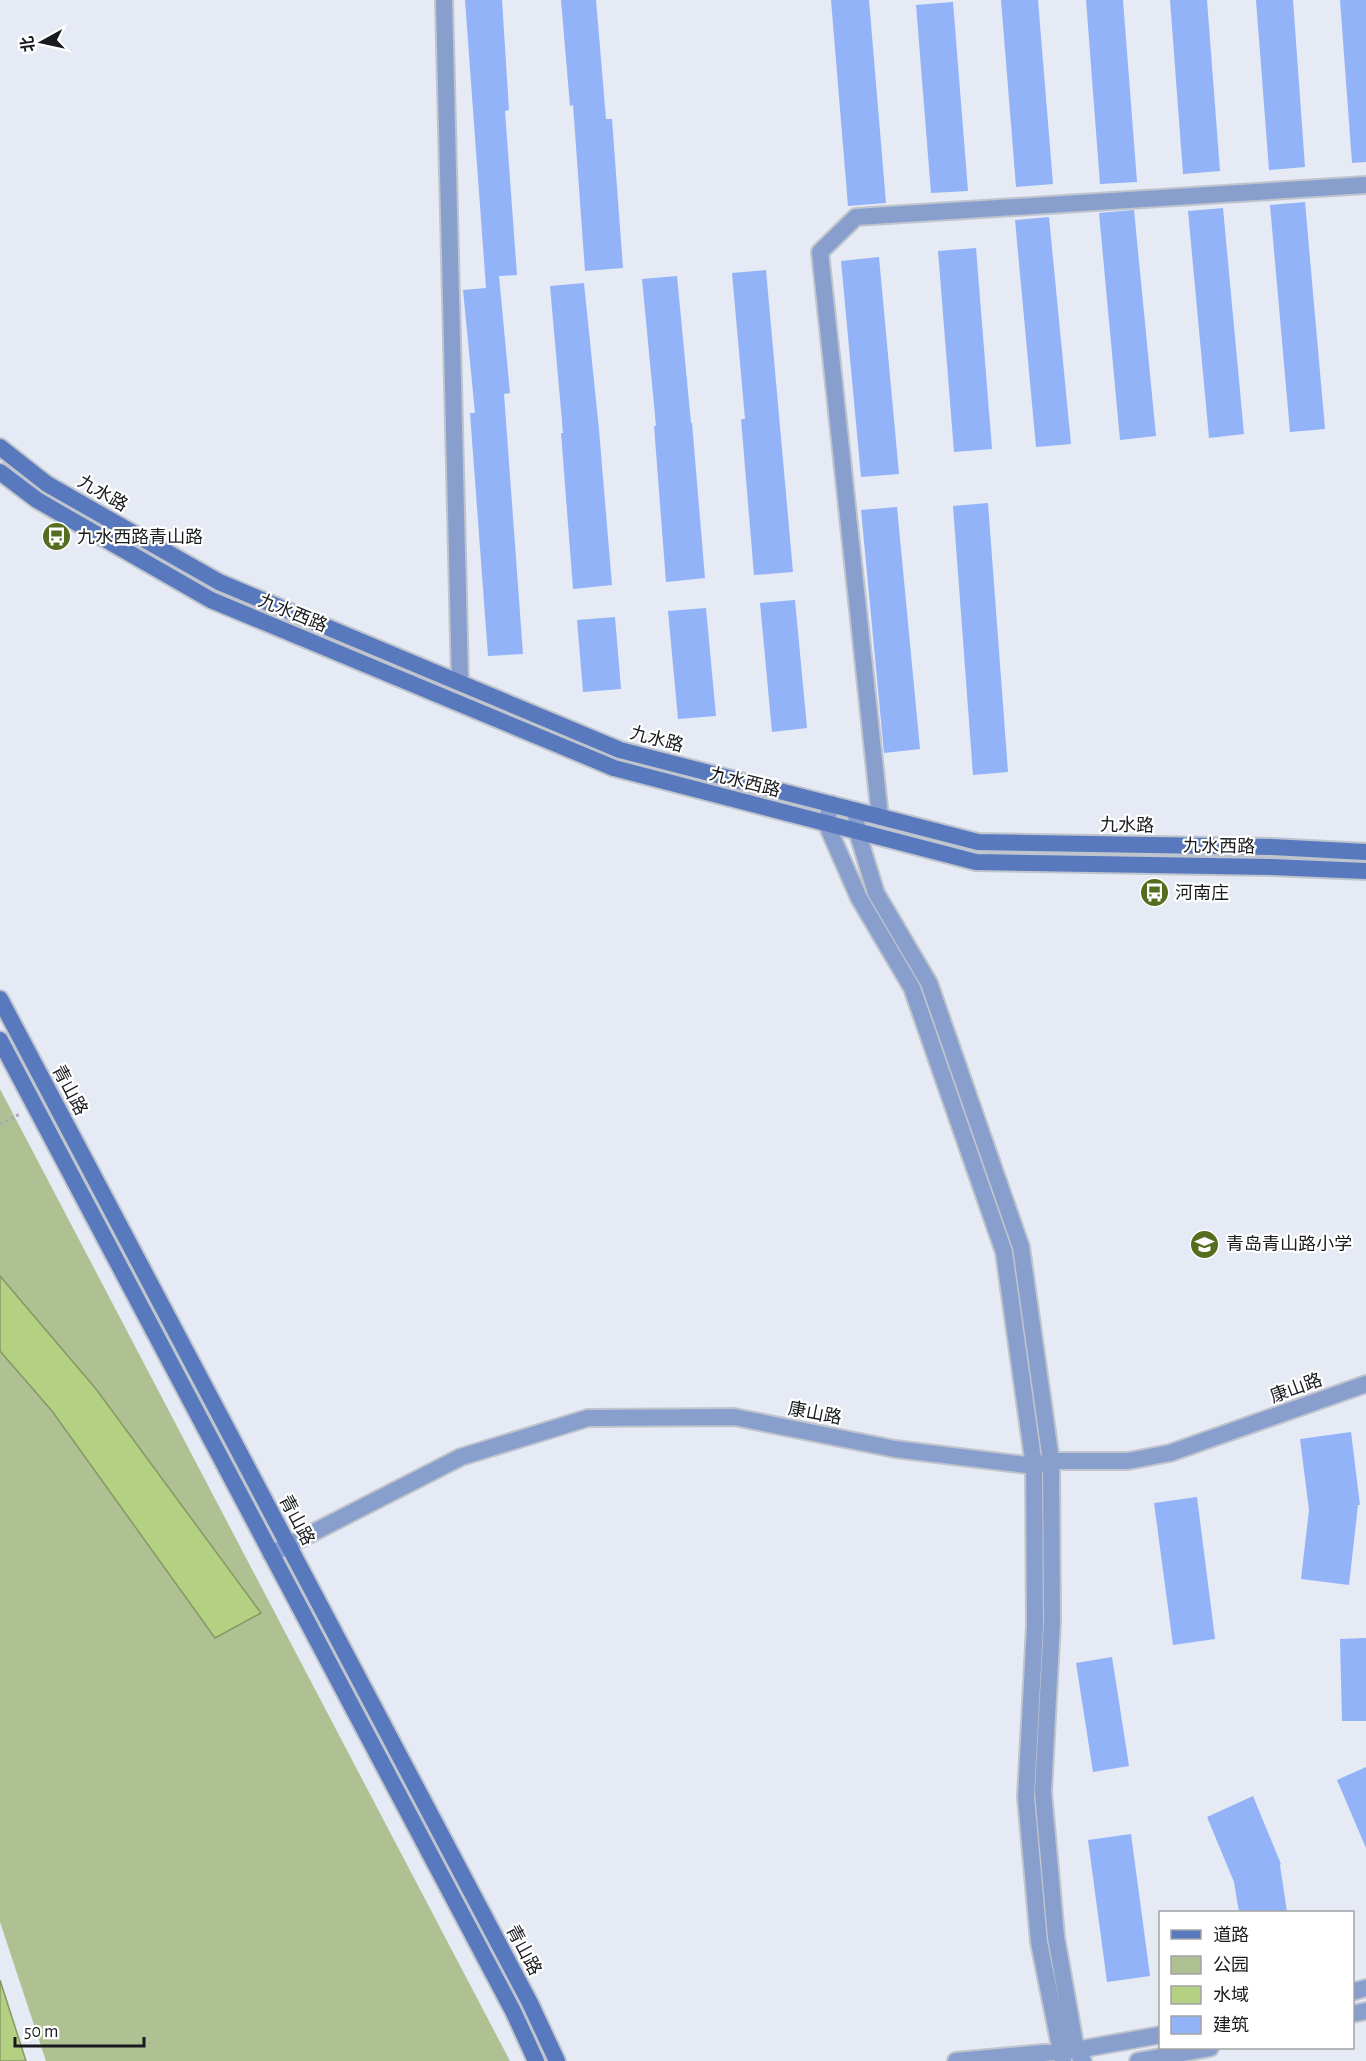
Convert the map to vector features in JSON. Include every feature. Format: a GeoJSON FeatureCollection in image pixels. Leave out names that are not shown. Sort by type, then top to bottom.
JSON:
{"type":"FeatureCollection","features":[{"type":"Feature","properties":{"kind":"main road","name":"九水路"},"geometry":{"type":"LineString","coordinates":[[0,447],[47,484],[219,582],[620,750],[978,842],[1272,847],[1366,852]]}},
{"type":"Feature","properties":{"kind":"main road","name":"九水西路"},"geometry":{"type":"LineString","coordinates":[[0,472],[37,500],[211,600],[614,768],[976,862],[1271,867],[1366,871]]}},
{"type":"Feature","properties":{"kind":"main road","name":"青山路"},"geometry":{"type":"LineString","coordinates":[[0,999],[530,2003],[556,2061]]}},
{"type":"Feature","properties":{"kind":"main road"},"geometry":{"type":"LineString","coordinates":[[0,1040],[507,2001],[536,2061]]}},
{"type":"Feature","properties":{"kind":"street"},"geometry":{"type":"LineString","coordinates":[[444,0],[460,682]]}},
{"type":"Feature","properties":{"kind":"street"},"geometry":{"type":"LineString","coordinates":[[880,817],[820,252],[856,217],[1366,185]]}},
{"type":"Feature","properties":{"kind":"street"},"geometry":{"type":"LineString","coordinates":[[831,804],[826,823],[859,898],[912,988],[1004,1252],[1034,1466],[1035,1626],[1026,1797],[1039,1942],[1071,2056]]}},
{"type":"Feature","properties":{"kind":"street"},"geometry":{"type":"LineString","coordinates":[[856,811],[857,831],[876,893],[929,983],[1021,1247],[1051,1461],[1052,1621],[1043,1792],[1056,1937],[1071,2056]]}},
{"type":"Feature","properties":{"kind":"street","name":"康山路"},"geometry":{"type":"LineString","coordinates":[[271,1554],[461,1457],[588,1418],[734,1417],[895,1449],[1034,1466],[1051,1461],[1128,1461],[1170,1453],[1366,1384]]}},
{"type":"Feature","properties":{"kind":"street"},"geometry":{"type":"LineString","coordinates":[[956,2061],[1071,2056],[1159,2035]]}},
{"type":"Feature","properties":{"kind":"street"},"geometry":{"type":"LineString","coordinates":[[1138,2061],[1204,2049]]}},
{"type":"Feature","properties":{"kind":"path"},"geometry":{"type":"LineString","coordinates":[[0,1124],[35,1107]]}},
{"type":"Feature","properties":{"kind":"green space"},"geometry":{"type":"Polygon","coordinates":[[[0,1089],[510,2061],[46,2061],[0,1922],[0,1089]]]}},
{"type":"Feature","properties":{"kind":"water"},"geometry":{"type":"Polygon","coordinates":[[[0,1276],[96,1389],[261,1613],[215,1638],[52,1411],[0,1351],[0,1276]]]}},
{"type":"Feature","properties":{"kind":"water"},"geometry":{"type":"Polygon","coordinates":[[[0,1980],[26,2061],[0,2061],[0,1980]]]}},
{"type":"Feature","properties":{"kind":"building"},"geometry":{"type":"Polygon","coordinates":[[[465,0],[502,0],[509,110],[505,111],[517,275],[499,276],[510,393],[504,394],[523,654],[488,656],[470,413],[475,413],[463,290],[486,288],[465,0]]]}},
{"type":"Feature","properties":{"kind":"building"},"geometry":{"type":"Polygon","coordinates":[[[561,0],[596,0],[606,119],[612,119],[623,268],[585,271],[573,105],[570,106],[561,0]]]}},
{"type":"Feature","properties":{"kind":"building"},"geometry":{"type":"Polygon","coordinates":[[[831,0],[869,0],[886,203],[848,206],[831,0]]]}},
{"type":"Feature","properties":{"kind":"building"},"geometry":{"type":"Polygon","coordinates":[[[1001,0],[1038,0],[1053,184],[1016,187],[1001,0]]]}},
{"type":"Feature","properties":{"kind":"building"},"geometry":{"type":"Polygon","coordinates":[[[1086,0],[1123,0],[1137,182],[1100,184],[1086,0]]]}},
{"type":"Feature","properties":{"kind":"building"},"geometry":{"type":"Polygon","coordinates":[[[1170,0],[1207,0],[1220,171],[1183,174],[1170,0]]]}},
{"type":"Feature","properties":{"kind":"building"},"geometry":{"type":"Polygon","coordinates":[[[1256,0],[1293,0],[1305,167],[1269,170],[1256,0]]]}},
{"type":"Feature","properties":{"kind":"building"},"geometry":{"type":"Polygon","coordinates":[[[1340,0],[1366,0],[1366,162],[1352,163],[1340,0]]]}},
{"type":"Feature","properties":{"kind":"building"},"geometry":{"type":"Polygon","coordinates":[[[953,2],[968,191],[931,193],[916,5],[953,2]]]}},
{"type":"Feature","properties":{"kind":"building"},"geometry":{"type":"Polygon","coordinates":[[[1305,202],[1325,429],[1290,432],[1270,205],[1305,202]]]}},
{"type":"Feature","properties":{"kind":"building"},"geometry":{"type":"Polygon","coordinates":[[[1223,208],[1244,434],[1209,438],[1188,211],[1223,208]]]}},
{"type":"Feature","properties":{"kind":"building"},"geometry":{"type":"Polygon","coordinates":[[[1134,210],[1156,436],[1120,440],[1099,213],[1134,210]]]}},
{"type":"Feature","properties":{"kind":"building"},"geometry":{"type":"Polygon","coordinates":[[[1049,217],[1071,444],[1036,447],[1015,220],[1049,217]]]}},
{"type":"Feature","properties":{"kind":"building"},"geometry":{"type":"Polygon","coordinates":[[[976,248],[992,449],[954,452],[938,251],[976,248]]]}},
{"type":"Feature","properties":{"kind":"building"},"geometry":{"type":"Polygon","coordinates":[[[879,257],[899,474],[861,477],[841,261],[879,257]]]}},
{"type":"Feature","properties":{"kind":"building"},"geometry":{"type":"Polygon","coordinates":[[[766,270],[793,572],[754,575],[741,419],[745,419],[732,273],[766,270]]]}},
{"type":"Feature","properties":{"kind":"building"},"geometry":{"type":"Polygon","coordinates":[[[677,276],[705,578],[666,582],[654,426],[656,426],[642,279],[677,276]]]}},
{"type":"Feature","properties":{"kind":"building"},"geometry":{"type":"Polygon","coordinates":[[[584,283],[612,585],[573,589],[561,433],[563,433],[550,286],[584,283]]]}},
{"type":"Feature","properties":{"kind":"building"},"geometry":{"type":"Polygon","coordinates":[[[988,503],[1008,772],[973,775],[953,506],[988,503]]]}},
{"type":"Feature","properties":{"kind":"building"},"geometry":{"type":"Polygon","coordinates":[[[897,507],[920,749],[884,753],[861,510],[897,507]]]}},
{"type":"Feature","properties":{"kind":"building"},"geometry":{"type":"Polygon","coordinates":[[[795,600],[807,728],[772,732],[760,603],[795,600]]]}},
{"type":"Feature","properties":{"kind":"building"},"geometry":{"type":"Polygon","coordinates":[[[706,608],[716,716],[678,719],[668,611],[706,608]]]}},
{"type":"Feature","properties":{"kind":"building"},"geometry":{"type":"Polygon","coordinates":[[[615,617],[621,689],[583,692],[577,620],[615,617]]]}},
{"type":"Feature","properties":{"kind":"building"},"geometry":{"type":"Polygon","coordinates":[[[1351,1432],[1360,1505],[1358,1505],[1349,1585],[1301,1579],[1309,1510],[1300,1439],[1351,1432]]]}},
{"type":"Feature","properties":{"kind":"building"},"geometry":{"type":"Polygon","coordinates":[[[1197,1497],[1215,1639],[1173,1645],[1154,1503],[1197,1497]]]}},
{"type":"Feature","properties":{"kind":"building"},"geometry":{"type":"Polygon","coordinates":[[[1366,1638],[1366,1721],[1342,1721],[1340,1639],[1366,1638]]]}},
{"type":"Feature","properties":{"kind":"building"},"geometry":{"type":"Polygon","coordinates":[[[1112,1657],[1129,1766],[1093,1772],[1076,1663],[1112,1657]]]}},
{"type":"Feature","properties":{"kind":"building"},"geometry":{"type":"Polygon","coordinates":[[[1366,1767],[1366,1848],[1337,1780],[1366,1767]]]}},
{"type":"Feature","properties":{"kind":"building"},"geometry":{"type":"Polygon","coordinates":[[[1253,1796],[1281,1864],[1287,1911],[1239,1911],[1234,1882],[1207,1817],[1253,1796]]]}},
{"type":"Feature","properties":{"kind":"building"},"geometry":{"type":"Polygon","coordinates":[[[1131,1834],[1150,1976],[1107,1982],[1088,1840],[1131,1834]]]}},
{"type":"Feature","properties":{"kind":"place","name":"九水西路青山路"},"geometry":{"type":"Point","coordinates":[56,537]}},
{"type":"Feature","properties":{"kind":"place","name":"河南庄"},"geometry":{"type":"Point","coordinates":[1154,893]}},
{"type":"Feature","properties":{"kind":"place","name":"青岛青山路小学"},"geometry":{"type":"Point","coordinates":[1205,1244]}}]}
